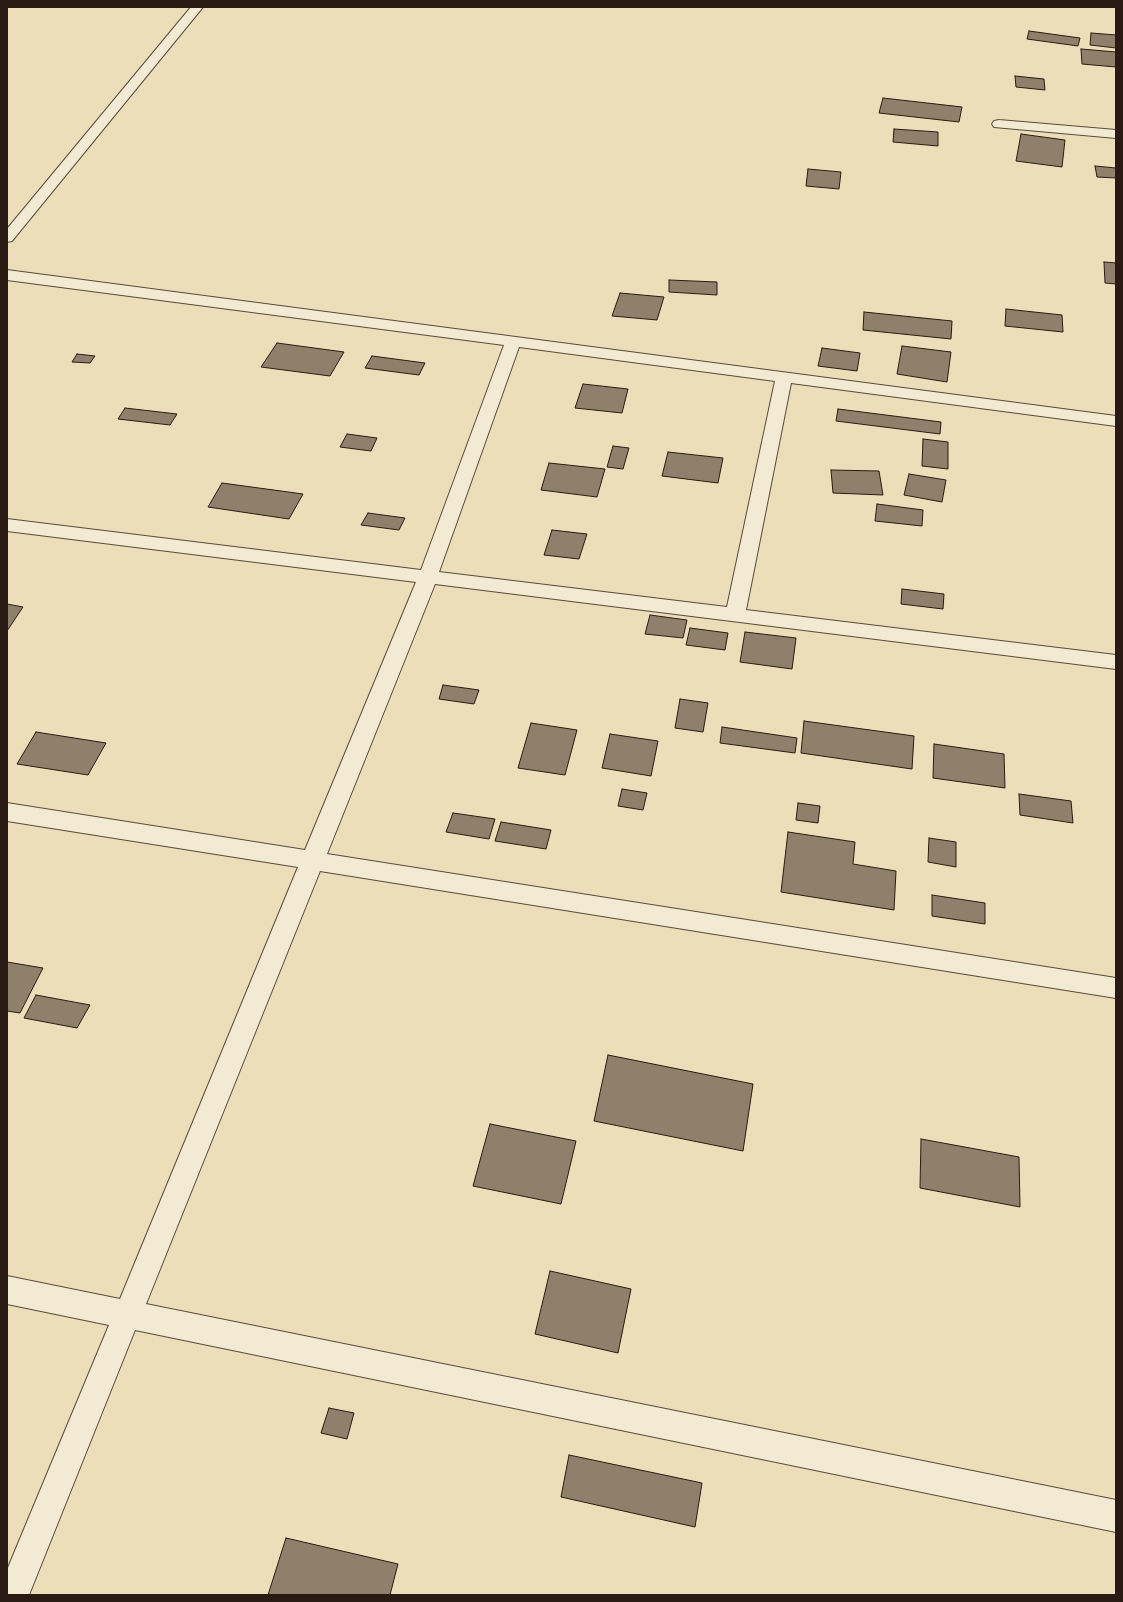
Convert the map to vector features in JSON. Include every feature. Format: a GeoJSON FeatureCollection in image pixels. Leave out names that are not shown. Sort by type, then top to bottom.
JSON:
{"type":"FeatureCollection","features":[{"type":"Feature","properties":{"kind":"street"},"geometry":{"type":"LineString","coordinates":[[7,238],[197,7]]}},
{"type":"Feature","properties":{"kind":"street"},"geometry":{"type":"LineString","coordinates":[[999,124],[1116,134]]}},
{"type":"Feature","properties":{"kind":"street"},"geometry":{"type":"LineString","coordinates":[[7,275],[1116,421]]}},
{"type":"Feature","properties":{"kind":"street"},"geometry":{"type":"LineString","coordinates":[[13,1595],[428,577],[513,342]]}},
{"type":"Feature","properties":{"kind":"street"},"geometry":{"type":"LineString","coordinates":[[735,615],[784,378]]}},
{"type":"Feature","properties":{"kind":"street"},"geometry":{"type":"LineString","coordinates":[[7,525],[1116,662]]}},
{"type":"Feature","properties":{"kind":"street"},"geometry":{"type":"LineString","coordinates":[[7,812],[1116,988]]}},
{"type":"Feature","properties":{"kind":"street"},"geometry":{"type":"LineString","coordinates":[[7,1290],[1116,1516]]}},
{"type":"Feature","properties":{"kind":"building"},"geometry":{"type":"Polygon","coordinates":[[[1029,31],[1080,38],[1078,46],[1027,39],[1029,31]]]}},
{"type":"Feature","properties":{"kind":"building"},"geometry":{"type":"Polygon","coordinates":[[[1091,33],[1116,35],[1116,48],[1090,45],[1091,33]]]}},
{"type":"Feature","properties":{"kind":"building"},"geometry":{"type":"Polygon","coordinates":[[[1081,49],[1116,52],[1116,67],[1082,64],[1081,49]]]}},
{"type":"Feature","properties":{"kind":"building"},"geometry":{"type":"Polygon","coordinates":[[[1015,76],[1044,79],[1045,90],[1016,87],[1015,76]]]}},
{"type":"Feature","properties":{"kind":"building"},"geometry":{"type":"Polygon","coordinates":[[[883,98],[962,107],[959,122],[879,113],[883,98]]]}},
{"type":"Feature","properties":{"kind":"building"},"geometry":{"type":"Polygon","coordinates":[[[894,129],[938,132],[938,146],[893,142],[894,129]]]}},
{"type":"Feature","properties":{"kind":"building"},"geometry":{"type":"Polygon","coordinates":[[[1021,134],[1065,140],[1062,167],[1016,161],[1021,134]]]}},
{"type":"Feature","properties":{"kind":"building"},"geometry":{"type":"Polygon","coordinates":[[[1095,166],[1116,168],[1116,178],[1097,177],[1095,166]]]}},
{"type":"Feature","properties":{"kind":"building"},"geometry":{"type":"Polygon","coordinates":[[[808,169],[841,172],[839,189],[806,186],[808,169]]]}},
{"type":"Feature","properties":{"kind":"building"},"geometry":{"type":"Polygon","coordinates":[[[1104,262],[1116,263],[1116,284],[1105,283],[1104,262]]]}},
{"type":"Feature","properties":{"kind":"building"},"geometry":{"type":"Polygon","coordinates":[[[669,280],[717,282],[717,295],[669,292],[669,280]]]}},
{"type":"Feature","properties":{"kind":"building"},"geometry":{"type":"Polygon","coordinates":[[[620,293],[664,297],[657,320],[612,316],[620,293]]]}},
{"type":"Feature","properties":{"kind":"building"},"geometry":{"type":"Polygon","coordinates":[[[1006,309],[1062,315],[1063,332],[1005,326],[1006,309]]]}},
{"type":"Feature","properties":{"kind":"building"},"geometry":{"type":"Polygon","coordinates":[[[864,312],[952,321],[951,339],[863,330],[864,312]]]}},
{"type":"Feature","properties":{"kind":"building"},"geometry":{"type":"Polygon","coordinates":[[[277,343],[344,352],[330,376],[261,367],[277,343]]]}},
{"type":"Feature","properties":{"kind":"building"},"geometry":{"type":"Polygon","coordinates":[[[902,346],[951,352],[947,382],[897,374],[902,346]]]}},
{"type":"Feature","properties":{"kind":"building"},"geometry":{"type":"Polygon","coordinates":[[[822,348],[860,353],[857,371],[818,366],[822,348]]]}},
{"type":"Feature","properties":{"kind":"building"},"geometry":{"type":"Polygon","coordinates":[[[77,354],[95,356],[90,363],[72,362],[77,354]]]}},
{"type":"Feature","properties":{"kind":"building"},"geometry":{"type":"Polygon","coordinates":[[[372,356],[425,363],[419,375],[365,368],[372,356]]]}},
{"type":"Feature","properties":{"kind":"building"},"geometry":{"type":"Polygon","coordinates":[[[583,384],[628,389],[622,413],[575,408],[583,384]]]}},
{"type":"Feature","properties":{"kind":"building"},"geometry":{"type":"Polygon","coordinates":[[[125,408],[177,414],[170,425],[118,419],[125,408]]]}},
{"type":"Feature","properties":{"kind":"building"},"geometry":{"type":"Polygon","coordinates":[[[838,409],[941,422],[940,434],[836,421],[838,409]]]}},
{"type":"Feature","properties":{"kind":"building"},"geometry":{"type":"Polygon","coordinates":[[[347,434],[377,438],[371,451],[340,447],[347,434]]]}},
{"type":"Feature","properties":{"kind":"building"},"geometry":{"type":"Polygon","coordinates":[[[923,439],[948,442],[948,469],[922,466],[923,439]]]}},
{"type":"Feature","properties":{"kind":"building"},"geometry":{"type":"Polygon","coordinates":[[[613,446],[629,448],[623,469],[607,467],[613,446]]]}},
{"type":"Feature","properties":{"kind":"building"},"geometry":{"type":"Polygon","coordinates":[[[668,452],[723,458],[718,483],[662,476],[668,452]]]}},
{"type":"Feature","properties":{"kind":"building"},"geometry":{"type":"Polygon","coordinates":[[[549,463],[605,469],[597,497],[541,490],[549,463]]]}},
{"type":"Feature","properties":{"kind":"building"},"geometry":{"type":"Polygon","coordinates":[[[831,470],[879,471],[883,495],[833,493],[831,470]]]}},
{"type":"Feature","properties":{"kind":"building"},"geometry":{"type":"Polygon","coordinates":[[[909,474],[946,480],[942,502],[904,495],[909,474]]]}},
{"type":"Feature","properties":{"kind":"building"},"geometry":{"type":"Polygon","coordinates":[[[222,483],[303,494],[289,519],[208,507],[222,483]]]}},
{"type":"Feature","properties":{"kind":"building"},"geometry":{"type":"Polygon","coordinates":[[[877,504],[923,510],[922,526],[875,521],[877,504]]]}},
{"type":"Feature","properties":{"kind":"building"},"geometry":{"type":"Polygon","coordinates":[[[368,513],[405,518],[399,530],[361,525],[368,513]]]}},
{"type":"Feature","properties":{"kind":"building"},"geometry":{"type":"Polygon","coordinates":[[[552,530],[587,534],[579,559],[544,555],[552,530]]]}},
{"type":"Feature","properties":{"kind":"building"},"geometry":{"type":"Polygon","coordinates":[[[902,589],[944,594],[943,609],[901,604],[902,589]]]}},
{"type":"Feature","properties":{"kind":"building"},"geometry":{"type":"Polygon","coordinates":[[[7,604],[23,607],[7,631],[7,604]]]}},
{"type":"Feature","properties":{"kind":"building"},"geometry":{"type":"Polygon","coordinates":[[[650,615],[687,620],[683,638],[645,634],[650,615]]]}},
{"type":"Feature","properties":{"kind":"building"},"geometry":{"type":"Polygon","coordinates":[[[690,628],[728,633],[725,650],[686,645],[690,628]]]}},
{"type":"Feature","properties":{"kind":"building"},"geometry":{"type":"Polygon","coordinates":[[[745,632],[796,638],[792,669],[740,662],[745,632]]]}},
{"type":"Feature","properties":{"kind":"building"},"geometry":{"type":"Polygon","coordinates":[[[443,685],[479,690],[474,704],[439,699],[443,685]]]}},
{"type":"Feature","properties":{"kind":"building"},"geometry":{"type":"Polygon","coordinates":[[[680,699],[708,703],[703,732],[675,728],[680,699]]]}},
{"type":"Feature","properties":{"kind":"building"},"geometry":{"type":"Polygon","coordinates":[[[804,721],[914,736],[912,769],[801,753],[804,721]]]}},
{"type":"Feature","properties":{"kind":"building"},"geometry":{"type":"Polygon","coordinates":[[[531,723],[577,730],[565,775],[518,768],[531,723]]]}},
{"type":"Feature","properties":{"kind":"building"},"geometry":{"type":"Polygon","coordinates":[[[722,727],[797,738],[795,753],[720,743],[722,727]]]}},
{"type":"Feature","properties":{"kind":"building"},"geometry":{"type":"Polygon","coordinates":[[[36,732],[106,743],[88,775],[17,764],[36,732]]]}},
{"type":"Feature","properties":{"kind":"building"},"geometry":{"type":"Polygon","coordinates":[[[610,734],[658,741],[651,776],[602,768],[610,734]]]}},
{"type":"Feature","properties":{"kind":"building"},"geometry":{"type":"Polygon","coordinates":[[[934,744],[1004,754],[1005,788],[933,778],[934,744]]]}},
{"type":"Feature","properties":{"kind":"building"},"geometry":{"type":"Polygon","coordinates":[[[622,789],[647,793],[643,810],[618,806],[622,789]]]}},
{"type":"Feature","properties":{"kind":"building"},"geometry":{"type":"Polygon","coordinates":[[[1019,794],[1071,801],[1073,823],[1020,815],[1019,794]]]}},
{"type":"Feature","properties":{"kind":"building"},"geometry":{"type":"Polygon","coordinates":[[[798,803],[820,806],[818,823],[796,820],[798,803]]]}},
{"type":"Feature","properties":{"kind":"building"},"geometry":{"type":"Polygon","coordinates":[[[453,813],[495,819],[489,839],[446,832],[453,813]]]}},
{"type":"Feature","properties":{"kind":"building"},"geometry":{"type":"Polygon","coordinates":[[[501,822],[551,830],[546,849],[495,841],[501,822]]]}},
{"type":"Feature","properties":{"kind":"building"},"geometry":{"type":"Polygon","coordinates":[[[788,832],[855,842],[853,864],[896,871],[894,910],[781,892],[788,832]]]}},
{"type":"Feature","properties":{"kind":"building"},"geometry":{"type":"Polygon","coordinates":[[[929,838],[956,842],[956,867],[928,862],[929,838]]]}},
{"type":"Feature","properties":{"kind":"building"},"geometry":{"type":"Polygon","coordinates":[[[932,895],[985,903],[985,924],[932,916],[932,895]]]}},
{"type":"Feature","properties":{"kind":"building"},"geometry":{"type":"Polygon","coordinates":[[[7,962],[43,968],[20,1013],[7,1011],[7,962]]]}},
{"type":"Feature","properties":{"kind":"building"},"geometry":{"type":"Polygon","coordinates":[[[36,995],[90,1005],[77,1028],[24,1018],[36,995]]]}},
{"type":"Feature","properties":{"kind":"building"},"geometry":{"type":"Polygon","coordinates":[[[608,1055],[753,1084],[743,1151],[594,1121],[608,1055]]]}},
{"type":"Feature","properties":{"kind":"building"},"geometry":{"type":"Polygon","coordinates":[[[490,1124],[576,1141],[561,1204],[473,1186],[490,1124]]]}},
{"type":"Feature","properties":{"kind":"building"},"geometry":{"type":"Polygon","coordinates":[[[921,1139],[1019,1157],[1020,1207],[920,1188],[921,1139]]]}},
{"type":"Feature","properties":{"kind":"building"},"geometry":{"type":"Polygon","coordinates":[[[550,1271],[631,1289],[618,1353],[535,1334],[550,1271]]]}},
{"type":"Feature","properties":{"kind":"building"},"geometry":{"type":"Polygon","coordinates":[[[329,1408],[354,1413],[347,1439],[321,1433],[329,1408]]]}},
{"type":"Feature","properties":{"kind":"building"},"geometry":{"type":"Polygon","coordinates":[[[569,1455],[702,1483],[695,1527],[561,1497],[569,1455]]]}},
{"type":"Feature","properties":{"kind":"building"},"geometry":{"type":"Polygon","coordinates":[[[286,1538],[398,1564],[390,1595],[268,1595],[286,1538]]]}}]}
